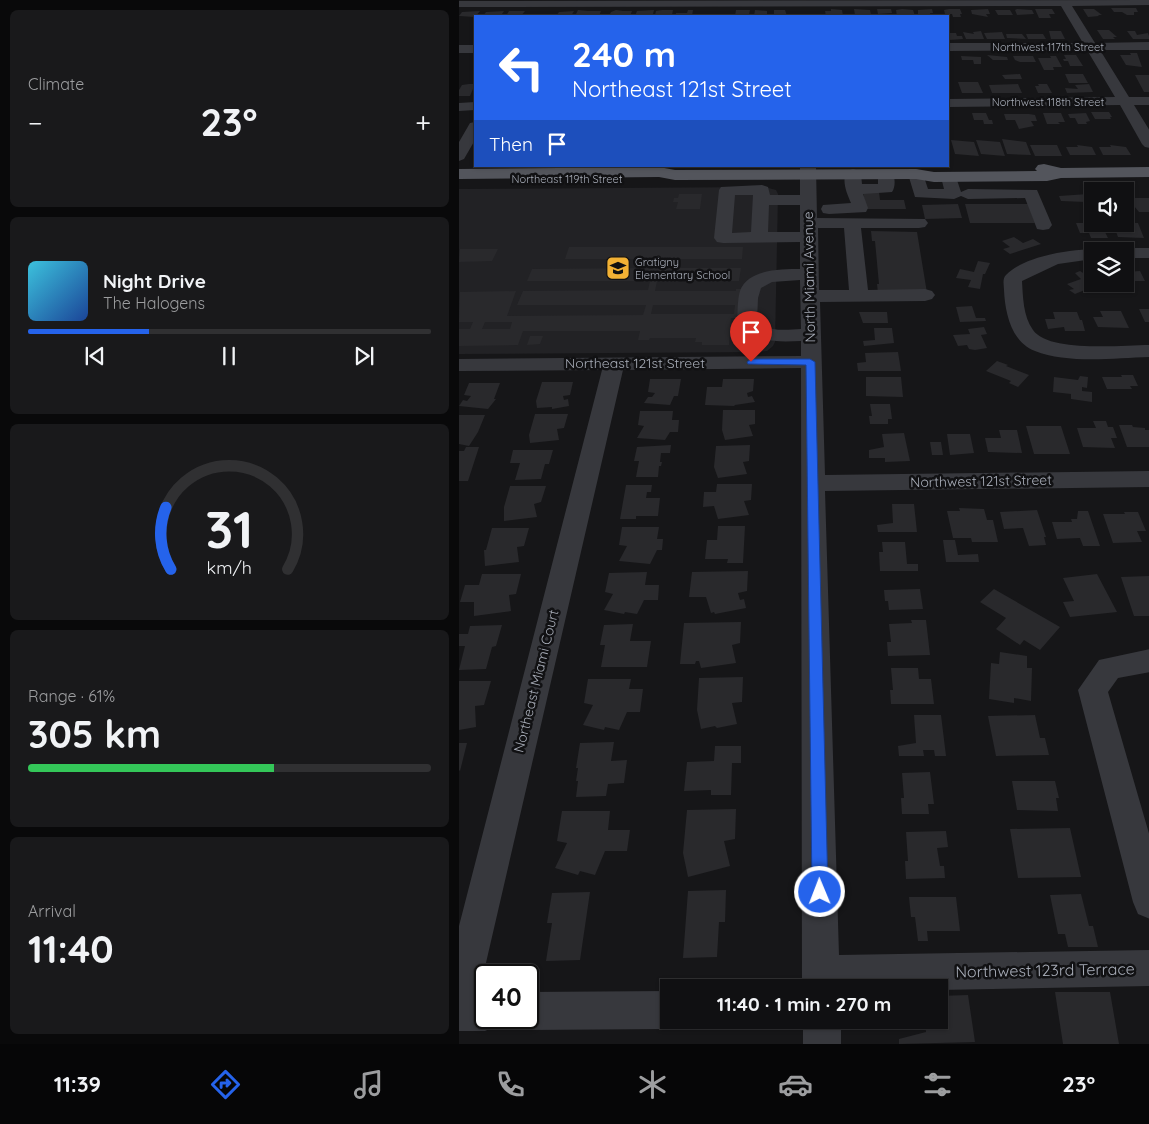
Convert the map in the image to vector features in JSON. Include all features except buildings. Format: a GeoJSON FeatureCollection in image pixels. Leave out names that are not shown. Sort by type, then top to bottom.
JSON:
{"type":"FeatureCollection","features":[{"type":"Feature","properties":{"kind":"main road","name":"Northeast 119th Street"},"geometry":{"type":"LineString","coordinates":[[459,174],[633,169],[659,172],[808,201],[886,174],[916,174]]}},
{"type":"Feature","properties":{"kind":"main road"},"geometry":{"type":"LineString","coordinates":[[916,174],[933,170],[1044,169],[1061,173]]}},
{"type":"Feature","properties":{"kind":"main road"},"geometry":{"type":"LineString","coordinates":[[916,174],[949,177],[1149,172]]}},
{"type":"Feature","properties":{"kind":"main road","name":"Northeast 119th Street"},"geometry":{"type":"LineString","coordinates":[[459,180],[657,179],[675,175]]}},
{"type":"Feature","properties":{"kind":"street"},"geometry":{"type":"LineString","coordinates":[[1064,1],[1122,102],[1149,144]]}},
{"type":"Feature","properties":{"kind":"street"},"geometry":{"type":"LineString","coordinates":[[459,4],[548,2],[1149,2]]}},
{"type":"Feature","properties":{"kind":"street"},"geometry":{"type":"LineString","coordinates":[[541,15],[548,2]]}},
{"type":"Feature","properties":{"kind":"street"},"geometry":{"type":"LineString","coordinates":[[804,2],[804,15]]}},
{"type":"Feature","properties":{"kind":"street","name":"Northwest 117th Street"},"geometry":{"type":"LineString","coordinates":[[949,47],[1149,46]]}},
{"type":"Feature","properties":{"kind":"street"},"geometry":{"type":"LineString","coordinates":[[459,49],[474,49]]}},
{"type":"Feature","properties":{"kind":"street","name":"Northwest 118th Street"},"geometry":{"type":"LineString","coordinates":[[949,103],[1149,101]]}},
{"type":"Feature","properties":{"kind":"street"},"geometry":{"type":"LineString","coordinates":[[459,106],[474,106]]}},
{"type":"Feature","properties":{"kind":"street"},"geometry":{"type":"LineString","coordinates":[[466,149],[474,129]]}},
{"type":"Feature","properties":{"kind":"street"},"geometry":{"type":"LineString","coordinates":[[1018,176],[1025,194]]}},
{"type":"Feature","properties":{"kind":"street"},"geometry":{"type":"LineString","coordinates":[[762,200],[808,201],[859,209],[859,200],[854,186]]}},
{"type":"Feature","properties":{"kind":"street"},"geometry":{"type":"LineString","coordinates":[[759,238],[762,190],[727,190],[723,238],[759,238],[808,201]]}},
{"type":"Feature","properties":{"kind":"street"},"geometry":{"type":"LineString","coordinates":[[968,194],[1031,193],[1043,225]]}},
{"type":"Feature","properties":{"kind":"street"},"geometry":{"type":"LineString","coordinates":[[808,201],[852,223],[919,223]]}},
{"type":"Feature","properties":{"kind":"street","name":"North Miami Avenue"},"geometry":{"type":"LineString","coordinates":[[808,201],[821,979]]}},
{"type":"Feature","properties":{"kind":"street"},"geometry":{"type":"LineString","coordinates":[[852,223],[859,295]]}},
{"type":"Feature","properties":{"kind":"street"},"geometry":{"type":"LineString","coordinates":[[1134,253],[1149,253]]}},
{"type":"Feature","properties":{"kind":"street"},"geometry":{"type":"LineString","coordinates":[[1084,254],[1072,254],[1030,267],[1013,279],[1014,308],[1022,330],[1035,345],[1061,351],[1149,351]]}},
{"type":"Feature","properties":{"kind":"street"},"geometry":{"type":"LineString","coordinates":[[810,334],[768,334],[749,327],[747,323],[750,288],[755,283],[768,278],[859,295],[925,295]]}},
{"type":"Feature","properties":{"kind":"street","name":"Northeast 121st Street"},"geometry":{"type":"LineString","coordinates":[[459,365],[810,362]]}},
{"type":"Feature","properties":{"kind":"street","name":"Northeast Miami Court"},"geometry":{"type":"LineString","coordinates":[[459,999],[613,363]]}},
{"type":"Feature","properties":{"kind":"street","name":"Northwest 121st Street"},"geometry":{"type":"LineString","coordinates":[[813,483],[1149,479]]}},
{"type":"Feature","properties":{"kind":"street"},"geometry":{"type":"LineString","coordinates":[[1149,660],[1109,668],[1093,690],[1149,902]]}},
{"type":"Feature","properties":{"kind":"street","name":"Northwest 123rd Terrace"},"geometry":{"type":"LineString","coordinates":[[871,979],[1149,968]]}},
{"type":"Feature","properties":{"kind":"street"},"geometry":{"type":"LineString","coordinates":[[539,1011],[660,1010]]}},
{"type":"Feature","properties":{"kind":"street"},"geometry":{"type":"LineString","coordinates":[[459,1012],[474,1012]]}},
{"type":"Feature","properties":{"kind":"street"},"geometry":{"type":"LineString","coordinates":[[822,1029],[822,1044]]}},
{"type":"Feature","properties":{"kind":"shaded area","name":"Gratigny Elementary School"},"geometry":{"type":"Polygon","coordinates":[[[765,187],[776,190],[778,194],[775,342],[767,351],[459,354],[459,189],[765,187]]]}},
{"type":"Feature","properties":{"kind":"place","name":"Gratigny Elementary School"},"geometry":{"type":"Point","coordinates":[618,268]}},
{"type":"Feature","properties":{"kind":"route"},"geometry":{"type":"LineString","coordinates":[[751,362],[810,362],[820,892]]}}]}
